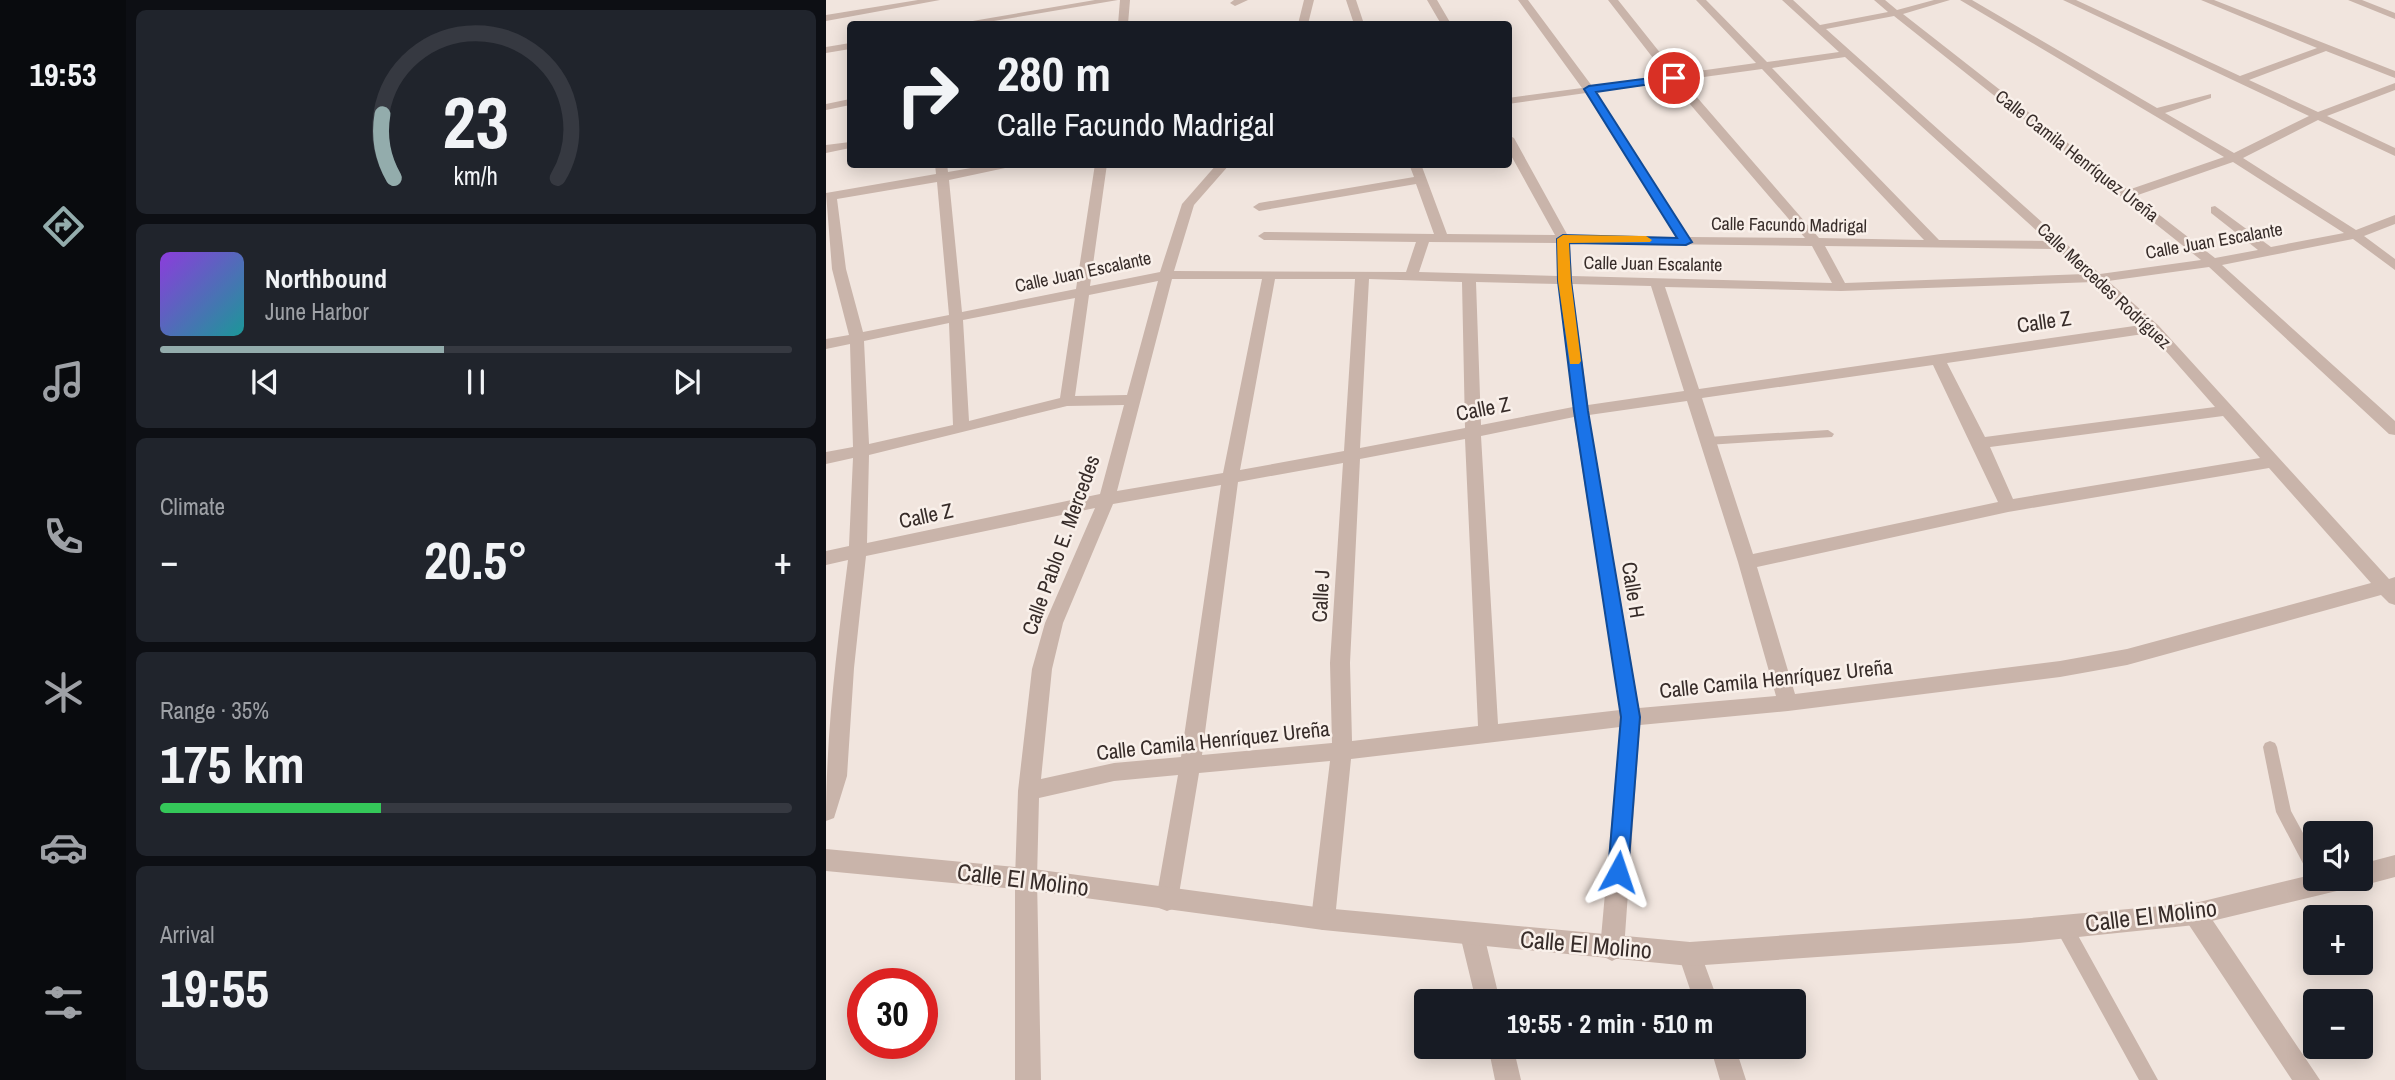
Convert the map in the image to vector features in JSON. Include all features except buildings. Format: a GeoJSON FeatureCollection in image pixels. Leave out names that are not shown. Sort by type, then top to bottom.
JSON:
{"type":"FeatureCollection","features":[{"type":"Feature","properties":{"kind":"street"},"geometry":{"type":"LineString","coordinates":[[826,18],[935,0]]}},
{"type":"Feature","properties":{"kind":"street"},"geometry":{"type":"LineString","coordinates":[[979,21],[1112,0]]}},
{"type":"Feature","properties":{"kind":"street"},"geometry":{"type":"LineString","coordinates":[[1124,21],[1125,0]]}},
{"type":"Feature","properties":{"kind":"street"},"geometry":{"type":"LineString","coordinates":[[1304,21],[1309,0]]}},
{"type":"Feature","properties":{"kind":"street"},"geometry":{"type":"LineString","coordinates":[[1351,0],[1358,21]]}},
{"type":"Feature","properties":{"kind":"street"},"geometry":{"type":"LineString","coordinates":[[1432,0],[1444,21]]}},
{"type":"Feature","properties":{"kind":"street"},"geometry":{"type":"LineString","coordinates":[[1523,0],[1589,89],[1686,242]]}},
{"type":"Feature","properties":{"kind":"street"},"geometry":{"type":"LineString","coordinates":[[1614,0],[1674,78],[1817,244],[1840,287]]}},
{"type":"Feature","properties":{"kind":"street"},"geometry":{"type":"LineString","coordinates":[[1701,0],[1936,244]]}},
{"type":"Feature","properties":{"kind":"street","name":"Calle Mercedes Rodríguez"},"geometry":{"type":"LineString","coordinates":[[1787,0],[2153,328],[2391,589]]}},
{"type":"Feature","properties":{"kind":"street","name":"Calle Camila Henríquez Ureña"},"geometry":{"type":"LineString","coordinates":[[1879,0],[2212,263],[2395,430]]}},
{"type":"Feature","properties":{"kind":"street"},"geometry":{"type":"LineString","coordinates":[[1818,28],[1896,13],[1945,0]]}},
{"type":"Feature","properties":{"kind":"street"},"geometry":{"type":"LineString","coordinates":[[1965,0],[2234,158],[2356,235],[2395,266]]}},
{"type":"Feature","properties":{"kind":"street"},"geometry":{"type":"LineString","coordinates":[[2068,0],[2395,152]]}},
{"type":"Feature","properties":{"kind":"street"},"geometry":{"type":"LineString","coordinates":[[2206,0],[2395,75]]}},
{"type":"Feature","properties":{"kind":"street"},"geometry":{"type":"LineString","coordinates":[[2353,0],[2395,16]]}},
{"type":"Feature","properties":{"kind":"street"},"geometry":{"type":"LineString","coordinates":[[826,50],[847,46]]}},
{"type":"Feature","properties":{"kind":"street"},"geometry":{"type":"LineString","coordinates":[[2239,80],[2326,48]]}},
{"type":"Feature","properties":{"kind":"street"},"geometry":{"type":"LineString","coordinates":[[1512,100],[1847,54]]}},
{"type":"Feature","properties":{"kind":"street"},"geometry":{"type":"LineString","coordinates":[[2126,195],[2234,158],[2318,116],[2395,86]]}},
{"type":"Feature","properties":{"kind":"street"},"geometry":{"type":"LineString","coordinates":[[2157,112],[2207,96]]}},
{"type":"Feature","properties":{"kind":"street"},"geometry":{"type":"LineString","coordinates":[[826,107],[847,103]]}},
{"type":"Feature","properties":{"kind":"street"},"geometry":{"type":"LineString","coordinates":[[1512,145],[1563,239]]}},
{"type":"Feature","properties":{"kind":"street"},"geometry":{"type":"LineString","coordinates":[[826,149],[847,146]]}},
{"type":"Feature","properties":{"kind":"street"},"geometry":{"type":"LineString","coordinates":[[826,811],[836,776],[844,668],[858,551],[861,451],[857,337],[839,269],[828,197],[942,171],[975,168]]}},
{"type":"Feature","properties":{"kind":"street"},"geometry":{"type":"LineString","coordinates":[[1068,401],[1100,168]]}},
{"type":"Feature","properties":{"kind":"street","name":"Calle Pablo E. Mercedes"},"geometry":{"type":"LineString","coordinates":[[1028,1080],[1026,879],[1029,792],[1042,669],[1054,623],[1107,499],[1132,400],[1140,383],[1166,275],[1188,204],[1220,168]]}},
{"type":"Feature","properties":{"kind":"street"},"geometry":{"type":"LineString","coordinates":[[1417,168],[1442,239]]}},
{"type":"Feature","properties":{"kind":"street"},"geometry":{"type":"LineString","coordinates":[[942,171],[956,317],[961,428]]}},
{"type":"Feature","properties":{"kind":"street"},"geometry":{"type":"LineString","coordinates":[[1259,207],[1422,179]]}},
{"type":"Feature","properties":{"kind":"street"},"geometry":{"type":"LineString","coordinates":[[2215,210],[2269,252]]}},
{"type":"Feature","properties":{"kind":"street","name":"Calle Juan Escalante"},"geometry":{"type":"LineString","coordinates":[[826,344],[1166,275],[1362,275],[1840,287],[2098,278],[2212,263],[2356,235],[2395,219]]}},
{"type":"Feature","properties":{"kind":"street","name":"Calle Facundo Madrigal"},"geometry":{"type":"LineString","coordinates":[[1264,236],[2062,245]]}},
{"type":"Feature","properties":{"kind":"street"},"geometry":{"type":"LineString","coordinates":[[1411,276],[1423,239]]}},
{"type":"Feature","properties":{"kind":"street","name":"Calle H"},"geometry":{"type":"LineString","coordinates":[[1563,239],[1565,281],[1581,411],[1631,717],[1612,949]]}},
{"type":"Feature","properties":{"kind":"street","name":"Calle J"},"geometry":{"type":"LineString","coordinates":[[1323,919],[1342,751],[1340,663],[1354,455],[1362,275]]}},
{"type":"Feature","properties":{"kind":"street"},"geometry":{"type":"LineString","coordinates":[[1167,900],[1190,766],[1230,477],[1269,276]]}},
{"type":"Feature","properties":{"kind":"street"},"geometry":{"type":"LineString","coordinates":[[1469,279],[1473,432],[1488,732]]}},
{"type":"Feature","properties":{"kind":"street"},"geometry":{"type":"LineString","coordinates":[[1657,283],[1747,562],[1788,703]]}},
{"type":"Feature","properties":{"kind":"street","name":"Calle Z"},"geometry":{"type":"LineString","coordinates":[[826,558],[1107,499],[1581,411],[2153,328]]}},
{"type":"Feature","properties":{"kind":"street"},"geometry":{"type":"LineString","coordinates":[[1937,358],[2008,506]]}},
{"type":"Feature","properties":{"kind":"street"},"geometry":{"type":"LineString","coordinates":[[826,458],[1068,401],[1132,400]]}},
{"type":"Feature","properties":{"kind":"street"},"geometry":{"type":"LineString","coordinates":[[1980,443],[2228,410]]}},
{"type":"Feature","properties":{"kind":"street"},"geometry":{"type":"LineString","coordinates":[[1747,562],[2008,506],[2275,461]]}},
{"type":"Feature","properties":{"kind":"street","name":"Calle Camila Henríquez Ureña"},"geometry":{"type":"LineString","coordinates":[[1029,792],[1114,772],[1342,751],[1488,732],[1788,703],[2094,664],[2391,589]]}},
{"type":"Feature","properties":{"kind":"street","name":"Calle El Molino"},"geometry":{"type":"LineString","coordinates":[[826,860],[1026,879],[1323,919],[1612,949],[1690,954],[2064,927],[2195,914],[2303,884]]}},
{"type":"Feature","properties":{"kind":"street"},"geometry":{"type":"LineString","coordinates":[[2373,872],[2395,866]]}},
{"type":"Feature","properties":{"kind":"street"},"geometry":{"type":"LineString","coordinates":[[2195,914],[2307,1080]]}},
{"type":"Feature","properties":{"kind":"street"},"geometry":{"type":"LineString","coordinates":[[1472,935],[1485,989]]}},
{"type":"Feature","properties":{"kind":"street"},"geometry":{"type":"LineString","coordinates":[[1690,954],[1702,989]]}},
{"type":"Feature","properties":{"kind":"street"},"geometry":{"type":"LineString","coordinates":[[1503,1059],[1508,1080]]}},
{"type":"Feature","properties":{"kind":"street"},"geometry":{"type":"LineString","coordinates":[[1726,1059],[1733,1080]]}},
{"type":"Feature","properties":{"kind":"lane"},"geometry":{"type":"LineString","coordinates":[[1707,441],[1828,434]]}},
{"type":"Feature","properties":{"kind":"lane"},"geometry":{"type":"LineString","coordinates":[[2270,747],[2284,812],[2303,842]]}},
{"type":"Feature","properties":{"kind":"lane"},"geometry":{"type":"LineString","coordinates":[[2064,927],[2149,1080]]}},
{"type":"Feature","properties":{"kind":"slow traffic"},"geometry":{"type":"LineString","coordinates":[[1575,361],[1565,281],[1563,239],[1646,240]]}},
{"type":"Feature","properties":{"kind":"route"},"geometry":{"type":"LineString","coordinates":[[1618,872],[1631,717],[1581,411],[1565,281],[1563,239],[1686,242],[1589,89],[1674,78]]}}]}
